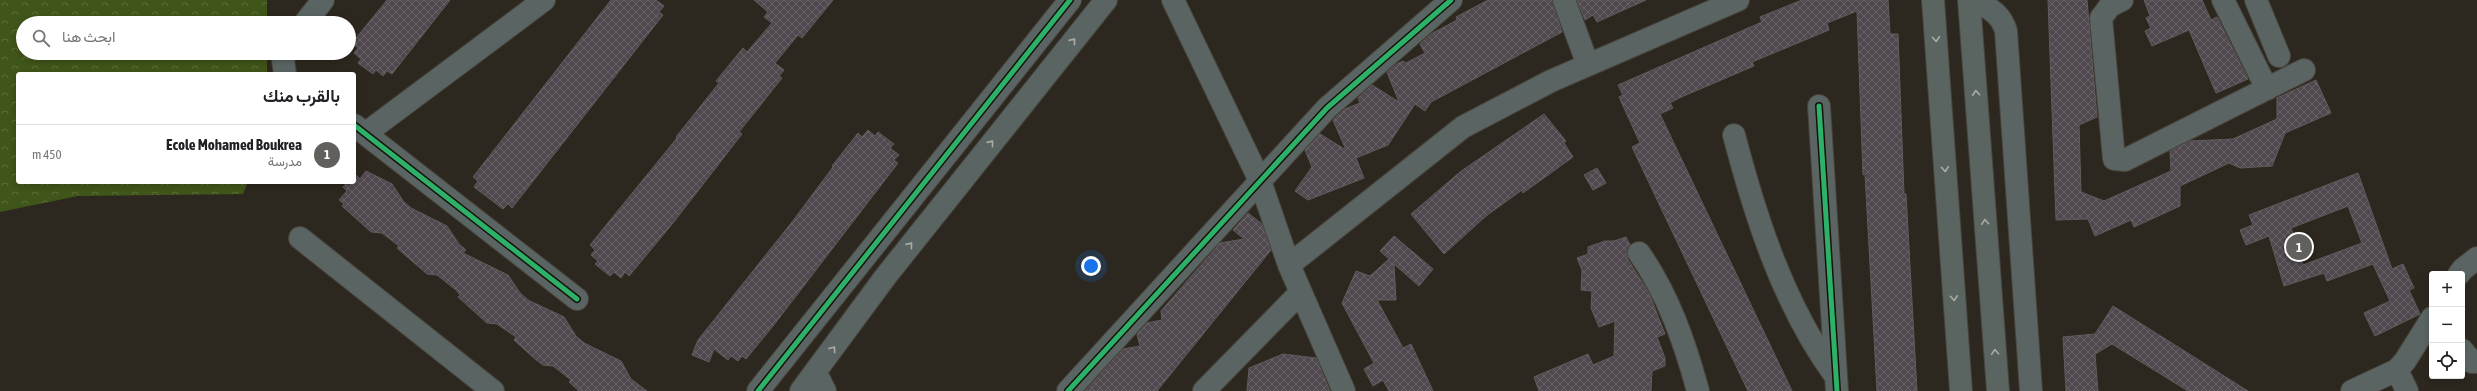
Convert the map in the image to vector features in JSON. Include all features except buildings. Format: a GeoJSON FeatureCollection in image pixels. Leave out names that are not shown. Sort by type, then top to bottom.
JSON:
{"type":"FeatureCollection","features":[{"type":"Feature","properties":{"kind":"main road"},"geometry":{"type":"LineString","coordinates":[[1933,0],[1961,391]]}},
{"type":"Feature","properties":{"kind":"main road"},"geometry":{"type":"LineString","coordinates":[[1969,0],[1998,391]]}},
{"type":"Feature","properties":{"kind":"street"},"geometry":{"type":"LineString","coordinates":[[310,16],[322,0]]}},
{"type":"Feature","properties":{"kind":"street"},"geometry":{"type":"LineString","coordinates":[[544,0],[360,129],[577,299]]}},
{"type":"Feature","properties":{"kind":"street"},"geometry":{"type":"LineString","coordinates":[[758,391],[1070,0]]}},
{"type":"Feature","properties":{"kind":"street"},"geometry":{"type":"LineString","coordinates":[[801,391],[820,382],[886,276],[1106,0]]}},
{"type":"Feature","properties":{"kind":"street"},"geometry":{"type":"LineString","coordinates":[[1173,0],[1260,182],[1289,265],[1344,391]]}},
{"type":"Feature","properties":{"kind":"street"},"geometry":{"type":"LineString","coordinates":[[1068,391],[1327,108],[1451,0]]}},
{"type":"Feature","properties":{"kind":"street"},"geometry":{"type":"LineString","coordinates":[[1564,0],[1588,65]]}},
{"type":"Feature","properties":{"kind":"street"},"geometry":{"type":"LineString","coordinates":[[1289,265],[1463,127],[1551,81],[1738,0]]}},
{"type":"Feature","properties":{"kind":"street"},"geometry":{"type":"LineString","coordinates":[[1976,0],[1998,14],[2002,19],[2006,31],[2030,391]]}},
{"type":"Feature","properties":{"kind":"street"},"geometry":{"type":"LineString","coordinates":[[2122,0],[2110,6],[2101,18],[2114,159],[2125,160],[2304,70]]}},
{"type":"Feature","properties":{"kind":"street"},"geometry":{"type":"LineString","coordinates":[[2223,0],[2267,89]]}},
{"type":"Feature","properties":{"kind":"street"},"geometry":{"type":"LineString","coordinates":[[2256,0],[2279,56]]}},
{"type":"Feature","properties":{"kind":"street"},"geometry":{"type":"LineString","coordinates":[[283,60],[285,72]]}},
{"type":"Feature","properties":{"kind":"street"},"geometry":{"type":"LineString","coordinates":[[1819,106],[1836,384]]}},
{"type":"Feature","properties":{"kind":"street"},"geometry":{"type":"LineString","coordinates":[[1734,135],[1751,198],[1783,283],[1818,354],[1836,384]]}},
{"type":"Feature","properties":{"kind":"street"},"geometry":{"type":"LineString","coordinates":[[300,238],[492,391]]}},
{"type":"Feature","properties":{"kind":"street"},"geometry":{"type":"LineString","coordinates":[[1639,253],[1650,268],[1684,340],[1698,391]]}},
{"type":"Feature","properties":{"kind":"street"},"geometry":{"type":"LineString","coordinates":[[2461,271],[2477,258]]}},
{"type":"Feature","properties":{"kind":"street"},"geometry":{"type":"LineString","coordinates":[[1204,391],[1301,292]]}},
{"type":"Feature","properties":{"kind":"street"},"geometry":{"type":"LineString","coordinates":[[2352,391],[2397,370],[2405,361],[2429,323]]}},
{"type":"Feature","properties":{"kind":"street"},"geometry":{"type":"LineString","coordinates":[[2465,354],[2472,362],[2477,362]]}},
{"type":"Feature","properties":{"kind":"street"},"geometry":{"type":"LineString","coordinates":[[2397,370],[2407,391]]}},
{"type":"Feature","properties":{"kind":"green space"},"geometry":{"type":"Polygon","coordinates":[[[0,0],[267,0],[267,16],[16,16],[16,60],[267,60],[267,72],[16,72],[16,184],[247,184],[243,194],[78,196],[0,212],[0,0]]]}},
{"type":"Feature","properties":{"kind":"cycle path"},"geometry":{"type":"LineString","coordinates":[[758,391],[1070,0]]}},
{"type":"Feature","properties":{"kind":"cycle path"},"geometry":{"type":"LineString","coordinates":[[1068,391],[1327,108],[1451,0]]}},
{"type":"Feature","properties":{"kind":"cycle path"},"geometry":{"type":"LineString","coordinates":[[1819,106],[1837,391]]}},
{"type":"Feature","properties":{"kind":"cycle path"},"geometry":{"type":"LineString","coordinates":[[356,127],[577,299]]}},
{"type":"Feature","properties":{"kind":"place","name":"Ecole Mohamed Boukrea"},"geometry":{"type":"Point","coordinates":[2299,247]}}]}
